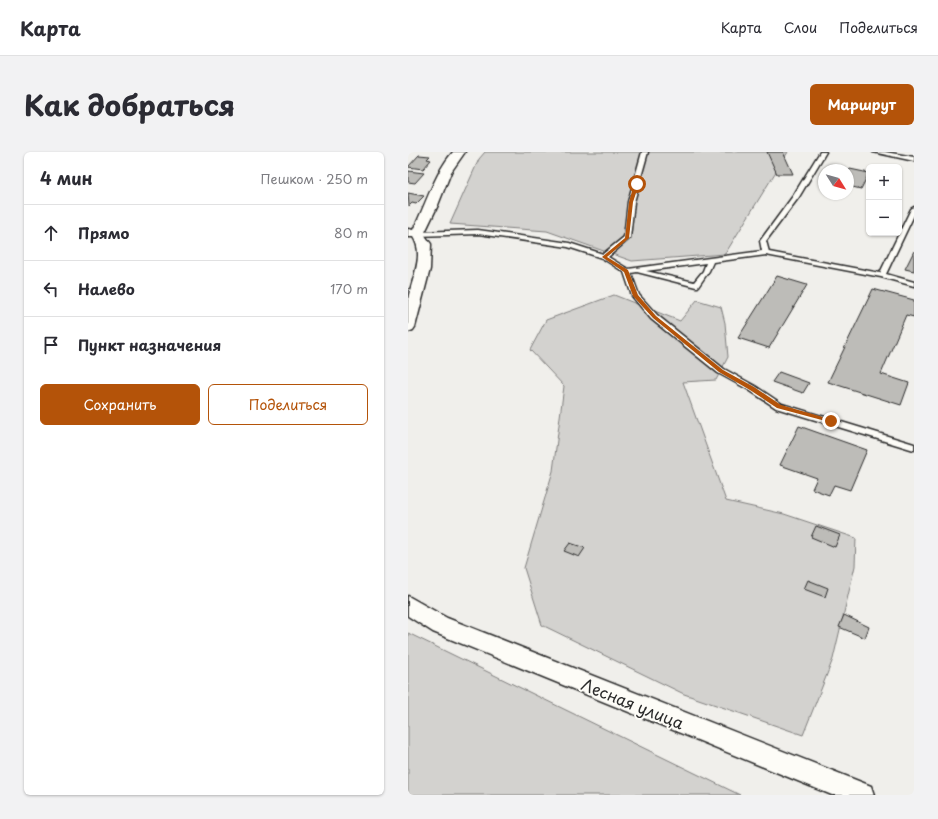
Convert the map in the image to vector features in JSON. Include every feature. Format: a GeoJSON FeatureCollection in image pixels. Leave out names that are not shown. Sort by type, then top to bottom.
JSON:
{"type":"FeatureCollection","features":[{"type":"Feature","properties":{"kind":"street"},"geometry":{"type":"LineString","coordinates":[[408,327],[423,269],[424,244],[412,234],[436,196],[441,178],[452,160],[459,152]]}},
{"type":"Feature","properties":{"kind":"street","name":"Лесная улица"},"geometry":{"type":"LineString","coordinates":[[408,605],[440,625],[862,795]]}},
{"type":"Feature","properties":{"kind":"lane"},"geometry":{"type":"LineString","coordinates":[[604,257],[627,238],[631,202],[645,152]]}},
{"type":"Feature","properties":{"kind":"lane"},"geometry":{"type":"LineString","coordinates":[[766,253],[763,240],[796,197],[823,152]]}},
{"type":"Feature","properties":{"kind":"lane"},"geometry":{"type":"LineString","coordinates":[[876,152],[914,159]]}},
{"type":"Feature","properties":{"kind":"lane"},"geometry":{"type":"LineString","coordinates":[[882,275],[914,209]]}},
{"type":"Feature","properties":{"kind":"lane"},"geometry":{"type":"LineString","coordinates":[[412,234],[478,232],[569,245],[604,257],[631,270],[696,285],[706,271],[710,260]]}},
{"type":"Feature","properties":{"kind":"lane"},"geometry":{"type":"LineString","coordinates":[[631,270],[766,253],[882,275],[914,284]]}},
{"type":"Feature","properties":{"kind":"lane"},"geometry":{"type":"LineString","coordinates":[[631,270],[636,296],[654,317],[721,371],[752,388],[779,406],[914,447]]}},
{"type":"Feature","properties":{"kind":"shaded area"},"geometry":{"type":"Polygon","coordinates":[[[485,152],[788,152],[725,254],[632,261],[547,231],[450,224],[479,159],[485,152]]]}},
{"type":"Feature","properties":{"kind":"shaded area"},"geometry":{"type":"Polygon","coordinates":[[[614,295],[680,321],[697,300],[721,307],[725,323],[728,357],[716,380],[683,382],[726,501],[784,514],[856,538],[855,566],[833,659],[803,735],[684,694],[542,625],[524,568],[553,471],[564,386],[530,350],[546,320],[614,295]]]}},
{"type":"Feature","properties":{"kind":"shaded area"},"geometry":{"type":"Polygon","coordinates":[[[408,633],[740,795],[408,795],[408,633]]]}},
{"type":"Feature","properties":{"kind":"building"},"geometry":{"type":"Polygon","coordinates":[[[767,152],[783,152],[793,174],[777,174],[767,152]]]}},
{"type":"Feature","properties":{"kind":"building"},"geometry":{"type":"Polygon","coordinates":[[[419,155],[430,156],[427,159],[431,160],[423,169],[408,167],[419,155]]]}},
{"type":"Feature","properties":{"kind":"building"},"geometry":{"type":"Polygon","coordinates":[[[854,170],[866,172],[866,179],[861,189],[854,187],[854,170]]]}},
{"type":"Feature","properties":{"kind":"building"},"geometry":{"type":"Polygon","coordinates":[[[408,171],[424,173],[415,183],[408,182],[408,171]]]}},
{"type":"Feature","properties":{"kind":"building"},"geometry":{"type":"Polygon","coordinates":[[[408,193],[424,196],[416,204],[412,203],[409,206],[408,193]]]}},
{"type":"Feature","properties":{"kind":"building"},"geometry":{"type":"Polygon","coordinates":[[[914,251],[914,271],[905,269],[914,251]]]}},
{"type":"Feature","properties":{"kind":"building"},"geometry":{"type":"Polygon","coordinates":[[[777,276],[807,285],[769,348],[738,338],[777,276]]]}},
{"type":"Feature","properties":{"kind":"building"},"geometry":{"type":"Polygon","coordinates":[[[873,289],[914,300],[914,317],[906,315],[881,374],[909,383],[901,405],[828,382],[873,289]]]}},
{"type":"Feature","properties":{"kind":"building"},"geometry":{"type":"Polygon","coordinates":[[[779,372],[809,383],[803,393],[772,382],[779,372]]]}},
{"type":"Feature","properties":{"kind":"building"},"geometry":{"type":"Polygon","coordinates":[[[799,426],[867,450],[850,490],[834,485],[829,495],[812,489],[817,478],[780,465],[799,426]]]}},
{"type":"Feature","properties":{"kind":"building"},"geometry":{"type":"Polygon","coordinates":[[[816,526],[840,535],[835,547],[811,537],[816,526]]]}},
{"type":"Feature","properties":{"kind":"building"},"geometry":{"type":"Polygon","coordinates":[[[570,543],[585,548],[579,557],[564,551],[570,543]]]}},
{"type":"Feature","properties":{"kind":"building"},"geometry":{"type":"Polygon","coordinates":[[[808,580],[828,588],[825,597],[804,589],[808,580]]]}},
{"type":"Feature","properties":{"kind":"building"},"geometry":{"type":"Polygon","coordinates":[[[844,615],[869,627],[865,638],[839,627],[844,615]]]}},
{"type":"Feature","properties":{"kind":"route"},"geometry":{"type":"LineString","coordinates":[[637,184],[631,202],[627,238],[604,257],[627,271],[636,296],[654,317],[721,371],[752,388],[779,406],[831,421]]}}]}
